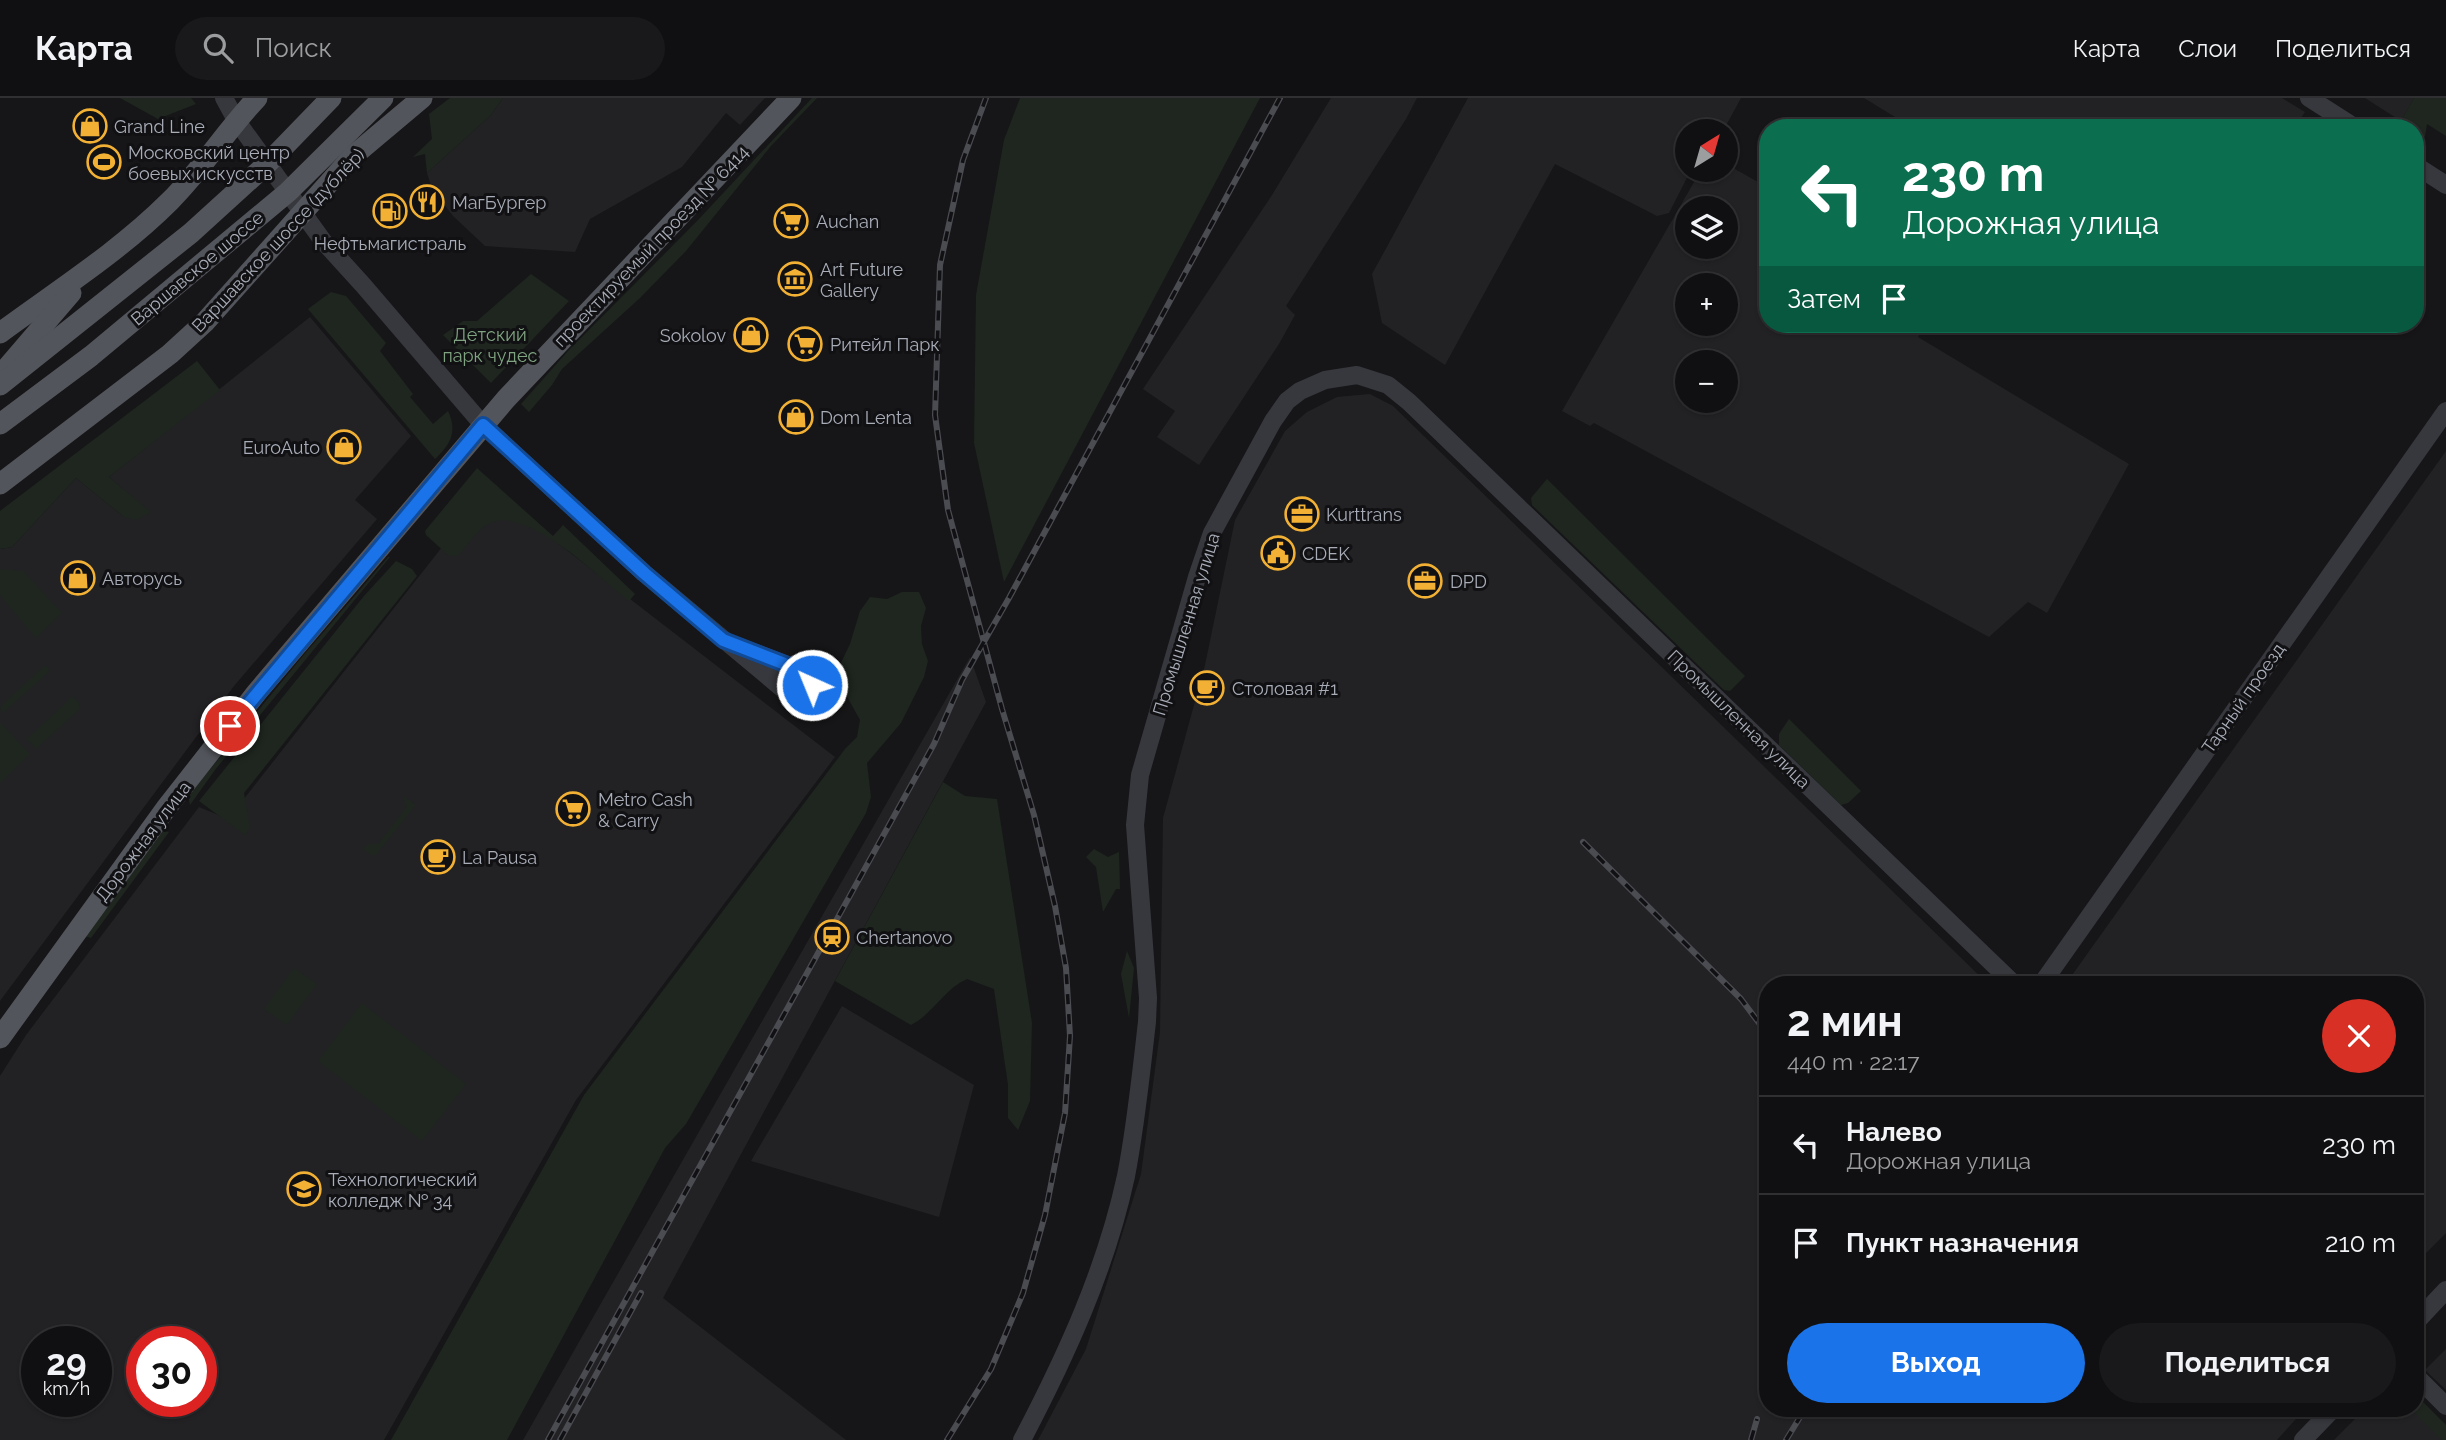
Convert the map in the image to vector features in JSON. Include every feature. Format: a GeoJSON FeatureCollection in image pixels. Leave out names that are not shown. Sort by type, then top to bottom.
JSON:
{"type":"FeatureCollection","features":[{"type":"Feature","properties":{"kind":"main road"},"geometry":{"type":"LineString","coordinates":[[0,333],[108,253],[175,196],[257,98]]}},
{"type":"Feature","properties":{"kind":"main road","name":"Варшавское шоссе"},"geometry":{"type":"LineString","coordinates":[[0,385],[191,233],[268,163],[331,98]]}},
{"type":"Feature","properties":{"kind":"main road","name":"Варшавское шоссе"},"geometry":{"type":"LineString","coordinates":[[0,424],[91,356],[288,192],[383,98]]}},
{"type":"Feature","properties":{"kind":"main road","name":"Варшавское шоссе (дублёр)"},"geometry":{"type":"LineString","coordinates":[[0,484],[170,354],[205,322],[353,156],[422,98]]}},
{"type":"Feature","properties":{"kind":"main road","name":"проектируемый проезд № 6414"},"geometry":{"type":"LineString","coordinates":[[483,425],[791,98]]}},
{"type":"Feature","properties":{"kind":"main road"},"geometry":{"type":"LineString","coordinates":[[0,376],[50,314],[108,253]]}},
{"type":"Feature","properties":{"kind":"main road","name":"Дорожная улица"},"geometry":{"type":"LineString","coordinates":[[0,1038],[129,859],[246,705],[483,425]]}},
{"type":"Feature","properties":{"kind":"street"},"geometry":{"type":"LineString","coordinates":[[224,98],[236,120],[323,241],[483,425],[634,564],[723,640],[783,689],[796,697],[806,694],[812,685],[812,675],[806,667],[790,666],[723,640]]}},
{"type":"Feature","properties":{"kind":"street"},"geometry":{"type":"LineString","coordinates":[[2309,98],[2342,119]]}},
{"type":"Feature","properties":{"kind":"street"},"geometry":{"type":"LineString","coordinates":[[2424,171],[2446,185]]}},
{"type":"Feature","properties":{"kind":"street","name":"Промышленная улица"},"geometry":{"type":"LineString","coordinates":[[1022,1440],[1071,1344],[1108,1243],[1125,1176],[1148,998],[1135,825],[1140,775],[1212,533],[1273,421],[1287,401],[1313,385],[1357,375],[1388,385],[1409,402],[2006,976]]}},
{"type":"Feature","properties":{"kind":"street","name":"Тарный проезд"},"geometry":{"type":"LineString","coordinates":[[2047,976],[2446,411]]}},
{"type":"Feature","properties":{"kind":"street"},"geometry":{"type":"LineString","coordinates":[[783,689],[782,673],[790,666]]}},
{"type":"Feature","properties":{"kind":"street"},"geometry":{"type":"LineString","coordinates":[[2424,1313],[2446,1290]]}},
{"type":"Feature","properties":{"kind":"street"},"geometry":{"type":"LineString","coordinates":[[2424,1384],[2446,1406]]}},
{"type":"Feature","properties":{"kind":"street"},"geometry":{"type":"LineString","coordinates":[[2303,1440],[2325,1417]]}},
{"type":"Feature","properties":{"kind":"shaded area"},"geometry":{"type":"Polygon","coordinates":[[[503,98],[765,98],[740,125],[726,113],[682,167],[590,219],[575,252],[485,246],[453,216],[432,189],[427,173],[491,115],[503,98]]]}},
{"type":"Feature","properties":{"kind":"shaded area"},"geometry":{"type":"Polygon","coordinates":[[[1331,98],[1417,98],[1286,306],[1295,315],[1279,344],[1199,465],[1157,437],[1175,411],[1143,389],[1272,195],[1331,98]]]}},
{"type":"Feature","properties":{"kind":"shaded area"},"geometry":{"type":"Polygon","coordinates":[[[1468,98],[1741,98],[1730,119],[1675,119],[1675,182],[1685,182],[1678,196],[1675,196],[1669,213],[1657,216],[1555,164],[1445,365],[1382,323],[1372,274],[1468,98]]]}},
{"type":"Feature","properties":{"kind":"shaded area"},"geometry":{"type":"Polygon","coordinates":[[[1864,98],[2282,98],[2305,112],[2300,119],[1898,119],[1864,98]]]}},
{"type":"Feature","properties":{"kind":"shaded area"},"geometry":{"type":"Polygon","coordinates":[[[2365,98],[2414,98],[2402,119],[2365,98]]]}},
{"type":"Feature","properties":{"kind":"shaded area"},"geometry":{"type":"Polygon","coordinates":[[[1738,171],[1759,183],[1759,333],[1920,333],[1918,337],[2129,464],[2047,613],[2028,602],[1989,637],[1594,423],[1590,426],[1562,411],[1675,215],[1675,259],[1738,259],[1738,196],[1686,196],[1694,182],[1738,182],[1738,171]]]}},
{"type":"Feature","properties":{"kind":"shaded area"},"geometry":{"type":"Polygon","coordinates":[[[310,317],[411,436],[355,500],[377,519],[234,686],[0,1001],[0,549],[12,547],[76,478],[124,517],[150,512],[109,477],[310,317]]]}},
{"type":"Feature","properties":{"kind":"shaded area"},"geometry":{"type":"Polygon","coordinates":[[[1370,394],[1393,406],[1980,976],[1759,976],[1759,1417],[2298,1417],[2277,1440],[1038,1440],[1086,1349],[1141,1174],[1160,1032],[1163,818],[1205,665],[1235,520],[1285,431],[1307,412],[1337,397],[1370,394]]]}},
{"type":"Feature","properties":{"kind":"shaded area"},"geometry":{"type":"Polygon","coordinates":[[[2446,451],[2446,1233],[2424,1255],[2424,976],[2071,976],[2446,451]]]}},
{"type":"Feature","properties":{"kind":"shaded area"},"geometry":{"type":"Polygon","coordinates":[[[516,511],[835,757],[576,1100],[384,1440],[0,1440],[0,1076],[26,1035],[199,807],[228,819],[461,523],[516,511]]]}},
{"type":"Feature","properties":{"kind":"shaded area"},"geometry":{"type":"Polygon","coordinates":[[[970,657],[986,702],[663,1298],[846,1440],[523,1440],[970,657]]]}},
{"type":"Feature","properties":{"kind":"shaded area"},"geometry":{"type":"Polygon","coordinates":[[[842,1006],[974,1085],[939,1217],[751,1161],[842,1006]]]}},
{"type":"Feature","properties":{"kind":"shaded area"},"geometry":{"type":"Polygon","coordinates":[[[2446,1349],[2446,1390],[2425,1370],[2446,1349]]]}},
{"type":"Feature","properties":{"kind":"shaded area"},"geometry":{"type":"Polygon","coordinates":[[[2357,1417],[2423,1417],[2446,1440],[2334,1440],[2357,1417]]]}},
{"type":"Feature","properties":{"kind":"green space"},"geometry":{"type":"Polygon","coordinates":[[[120,98],[191,98],[196,104],[158,119],[120,98]]]}},
{"type":"Feature","properties":{"kind":"green space"},"geometry":{"type":"Polygon","coordinates":[[[450,98],[503,98],[491,115],[427,173],[425,154],[413,157],[432,139],[429,114],[450,98]]]}},
{"type":"Feature","properties":{"kind":"green space"},"geometry":{"type":"Polygon","coordinates":[[[812,98],[817,98],[771,146],[686,251],[640,298],[562,369],[529,412],[521,404],[567,352],[698,220],[812,98]]]}},
{"type":"Feature","properties":{"kind":"green space"},"geometry":{"type":"Polygon","coordinates":[[[1020,98],[1260,98],[1004,582],[974,443],[976,295],[1004,140],[1020,98]]]}},
{"type":"Feature","properties":{"kind":"green space"},"geometry":{"type":"Polygon","coordinates":[[[2414,98],[2446,98],[2446,136],[2427,124],[2425,137],[2424,119],[2402,119],[2414,98]]]}},
{"type":"Feature","properties":{"kind":"green space","name":"Детский парк чудес"},"geometry":{"type":"Polygon","coordinates":[[[531,274],[569,301],[491,383],[443,335],[463,321],[477,321],[531,274]]]}},
{"type":"Feature","properties":{"kind":"green space"},"geometry":{"type":"Polygon","coordinates":[[[331,292],[346,296],[386,343],[380,351],[413,394],[410,397],[433,424],[448,411],[452,425],[451,438],[435,459],[308,309],[331,292]]]}},
{"type":"Feature","properties":{"kind":"green space"},"geometry":{"type":"Polygon","coordinates":[[[197,361],[220,390],[109,477],[151,512],[136,520],[124,517],[76,478],[12,547],[0,549],[0,511],[197,361]]]}},
{"type":"Feature","properties":{"kind":"green space"},"geometry":{"type":"Polygon","coordinates":[[[477,468],[553,536],[563,525],[635,594],[629,601],[562,546],[522,524],[504,520],[484,527],[458,556],[448,555],[425,531],[477,468]]]}},
{"type":"Feature","properties":{"kind":"green space"},"geometry":{"type":"Polygon","coordinates":[[[1547,479],[1745,676],[1730,691],[1724,690],[1532,505],[1531,498],[1547,479]]]}},
{"type":"Feature","properties":{"kind":"green space"},"geometry":{"type":"Polygon","coordinates":[[[388,557],[215,770],[190,805],[188,796],[388,557]]]}},
{"type":"Feature","properties":{"kind":"green space"},"geometry":{"type":"Polygon","coordinates":[[[396,561],[412,569],[417,576],[244,793],[250,828],[245,835],[199,801],[364,596],[396,561]]]}},
{"type":"Feature","properties":{"kind":"green space"},"geometry":{"type":"Polygon","coordinates":[[[0,569],[23,571],[62,613],[36,638],[0,595],[0,569]]]}},
{"type":"Feature","properties":{"kind":"green space"},"geometry":{"type":"Polygon","coordinates":[[[902,592],[919,592],[926,608],[921,626],[922,644],[928,661],[924,677],[901,723],[867,763],[871,797],[866,813],[686,1124],[665,1148],[507,1440],[391,1440],[584,1095],[845,749],[857,737],[860,720],[835,675],[850,644],[860,611],[870,597],[887,599],[902,592]]]}},
{"type":"Feature","properties":{"kind":"green space"},"geometry":{"type":"Polygon","coordinates":[[[45,665],[50,671],[3,713],[0,707],[45,665]]]}},
{"type":"Feature","properties":{"kind":"green space"},"geometry":{"type":"Polygon","coordinates":[[[797,670],[805,673],[808,681],[805,689],[797,692],[789,689],[786,681],[789,673],[797,670]]]}},
{"type":"Feature","properties":{"kind":"green space"},"geometry":{"type":"Polygon","coordinates":[[[73,696],[80,709],[36,749],[27,739],[73,696]]]}},
{"type":"Feature","properties":{"kind":"green space"},"geometry":{"type":"Polygon","coordinates":[[[1789,719],[1861,791],[1848,803],[1841,805],[1779,745],[1779,734],[1789,719]]]}},
{"type":"Feature","properties":{"kind":"green space"},"geometry":{"type":"Polygon","coordinates":[[[0,724],[30,754],[0,783],[0,724]]]}},
{"type":"Feature","properties":{"kind":"green space"},"geometry":{"type":"Polygon","coordinates":[[[943,782],[965,796],[997,799],[1032,1023],[1030,1101],[1018,1130],[1008,1118],[1008,1085],[994,989],[967,979],[911,1025],[835,981],[943,782]]]}},
{"type":"Feature","properties":{"kind":"green space"},"geometry":{"type":"Polygon","coordinates":[[[405,797],[416,805],[376,855],[371,855],[363,849],[368,844],[378,844],[407,806],[403,799],[405,797]]]}},
{"type":"Feature","properties":{"kind":"green space"},"geometry":{"type":"Polygon","coordinates":[[[162,830],[169,832],[91,938],[85,936],[162,830]]]}},
{"type":"Feature","properties":{"kind":"green space"},"geometry":{"type":"Polygon","coordinates":[[[1094,849],[1108,857],[1119,852],[1120,889],[1116,889],[1103,912],[1096,867],[1086,857],[1094,849]]]}},
{"type":"Feature","properties":{"kind":"green space"},"geometry":{"type":"Polygon","coordinates":[[[1127,951],[1134,968],[1129,1018],[1121,974],[1127,951]]]}},
{"type":"Feature","properties":{"kind":"green space"},"geometry":{"type":"Polygon","coordinates":[[[294,968],[317,984],[287,1025],[264,1009],[294,968]]]}},
{"type":"Feature","properties":{"kind":"green space"},"geometry":{"type":"Polygon","coordinates":[[[362,1003],[466,1084],[422,1141],[318,1061],[362,1003]]]}},
{"type":"Feature","properties":{"kind":"green space"},"geometry":{"type":"Polygon","coordinates":[[[2424,1403],[2446,1425],[2446,1440],[2442,1440],[2419,1417],[2424,1417],[2424,1403]]]}},
{"type":"Feature","properties":{"kind":"railway"},"geometry":{"type":"LineString","coordinates":[[947,1440],[991,1369],[1023,1293],[1045,1215],[1065,1113],[1070,1036],[1066,968],[1055,906],[1034,815],[948,510],[935,415],[940,265],[963,160],[986,98]]}},
{"type":"Feature","properties":{"kind":"railway"},"geometry":{"type":"LineString","coordinates":[[548,1440],[934,744],[962,680],[1280,98]]}},
{"type":"Feature","properties":{"kind":"railway"},"geometry":{"type":"LineString","coordinates":[[1583,842],[1741,999],[1759,1023]]}},
{"type":"Feature","properties":{"kind":"railway"},"geometry":{"type":"LineString","coordinates":[[560,1440],[641,1293]]}},
{"type":"Feature","properties":{"kind":"railway"},"geometry":{"type":"LineString","coordinates":[[1786,1440],[1800,1417]]}},
{"type":"Feature","properties":{"kind":"railway"},"geometry":{"type":"LineString","coordinates":[[1751,1440],[1757,1419]]}},
{"type":"Feature","properties":{"kind":"place","name":"Grand Line"},"geometry":{"type":"Point","coordinates":[90,126]}},
{"type":"Feature","properties":{"kind":"place","name":"Московский центр боевых искусств"},"geometry":{"type":"Point","coordinates":[104,162]}},
{"type":"Feature","properties":{"kind":"place","name":"МагБургер"},"geometry":{"type":"Point","coordinates":[427,202]}},
{"type":"Feature","properties":{"kind":"place","name":"Нефтьмагистраль"},"geometry":{"type":"Point","coordinates":[390,211]}},
{"type":"Feature","properties":{"kind":"place","name":"Auchan"},"geometry":{"type":"Point","coordinates":[791,221]}},
{"type":"Feature","properties":{"kind":"place","name":"Art Future Gallery"},"geometry":{"type":"Point","coordinates":[795,279]}},
{"type":"Feature","properties":{"kind":"place","name":"Sokolov"},"geometry":{"type":"Point","coordinates":[751,335]}},
{"type":"Feature","properties":{"kind":"place","name":"Ритейл Парк"},"geometry":{"type":"Point","coordinates":[805,344]}},
{"type":"Feature","properties":{"kind":"place","name":"Dom Lenta"},"geometry":{"type":"Point","coordinates":[796,417]}},
{"type":"Feature","properties":{"kind":"place","name":"EuroAuto"},"geometry":{"type":"Point","coordinates":[344,447]}},
{"type":"Feature","properties":{"kind":"place","name":"Kurttrans"},"geometry":{"type":"Point","coordinates":[1302,514]}},
{"type":"Feature","properties":{"kind":"place","name":"CDEK"},"geometry":{"type":"Point","coordinates":[1278,553]}},
{"type":"Feature","properties":{"kind":"place","name":"Авторусь"},"geometry":{"type":"Point","coordinates":[78,578]}},
{"type":"Feature","properties":{"kind":"place","name":"DPD"},"geometry":{"type":"Point","coordinates":[1425,581]}},
{"type":"Feature","properties":{"kind":"place","name":"Столовая #1"},"geometry":{"type":"Point","coordinates":[1207,688]}},
{"type":"Feature","properties":{"kind":"place","name":"Metro Cash & Carry"},"geometry":{"type":"Point","coordinates":[573,809]}},
{"type":"Feature","properties":{"kind":"place","name":"La Pausa"},"geometry":{"type":"Point","coordinates":[438,857]}},
{"type":"Feature","properties":{"kind":"place","name":"Chertanovo"},"geometry":{"type":"Point","coordinates":[832,937]}},
{"type":"Feature","properties":{"kind":"place","name":"Технологический колледж № 34"},"geometry":{"type":"Point","coordinates":[304,1189]}},
{"type":"Feature","properties":{"kind":"route"},"geometry":{"type":"LineString","coordinates":[[230,726],[483,425],[644,573],[723,640],[790,666],[795,664],[806,667],[812,675],[812,685]]}}]}
